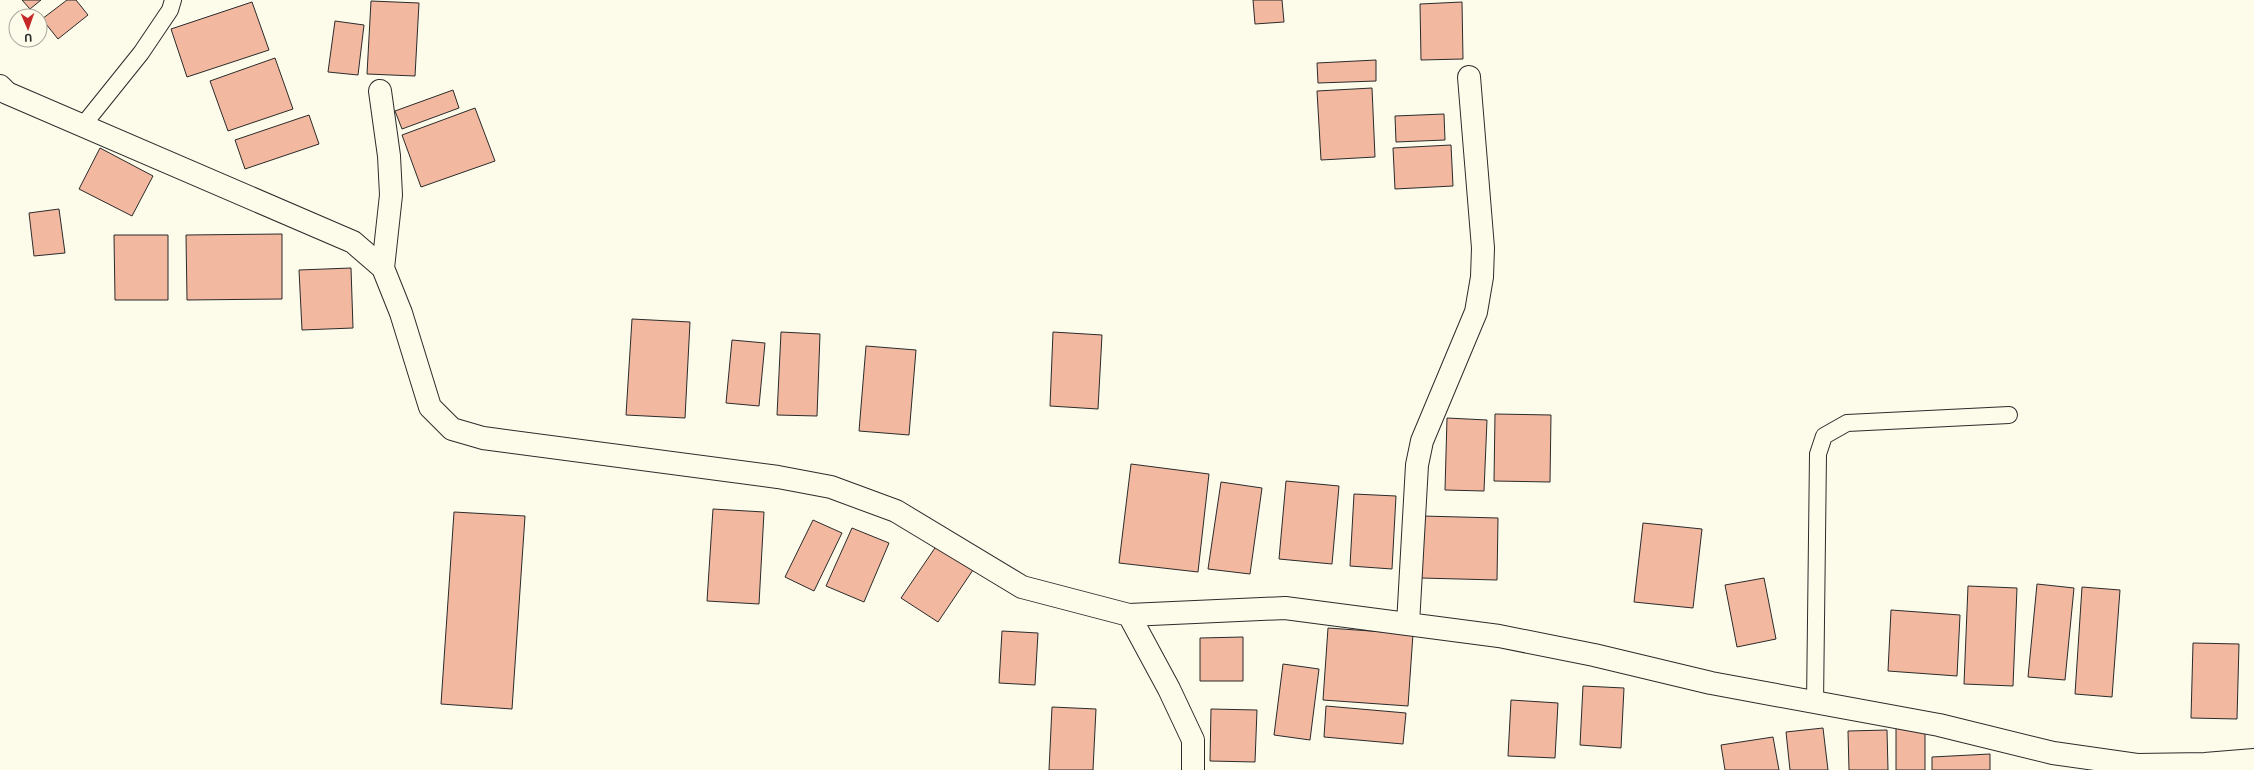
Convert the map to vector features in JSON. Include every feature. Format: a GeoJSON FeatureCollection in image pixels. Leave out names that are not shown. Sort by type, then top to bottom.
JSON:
{"type":"FeatureCollection","features":[{"type":"Feature","properties":{"kind":"street"},"geometry":{"type":"LineString","coordinates":[[1408,624],[1417,465],[1422,441],[1476,312],[1482,278],[1483,248],[1469,77]]}},
{"type":"Feature","properties":{"kind":"street"},"geometry":{"type":"LineString","coordinates":[[0,86],[7,93],[84,124],[353,242],[383,268]]}},
{"type":"Feature","properties":{"kind":"street"},"geometry":{"type":"LineString","coordinates":[[380,91],[389,156],[390,195],[383,268],[401,313],[430,407],[452,429],[483,438],[778,477],[831,487],[896,511],[1022,587],[1129,614],[1285,608],[1499,636],[1594,655],[1711,683],[1815,704],[1939,726],[2053,752],[2137,765],[2205,764],[2254,760]]}},
{"type":"Feature","properties":{"kind":"street"},"geometry":{"type":"LineString","coordinates":[[1129,614],[1169,689],[1193,740],[1193,770]]}},
{"type":"Feature","properties":{"kind":"lane"},"geometry":{"type":"LineString","coordinates":[[84,124],[141,53],[170,10],[173,0]]}},
{"type":"Feature","properties":{"kind":"lane"},"geometry":{"type":"LineString","coordinates":[[1815,704],[1818,454],[1824,436],[1847,423],[2009,415]]}},
{"type":"Feature","properties":{"kind":"building"},"geometry":{"type":"Polygon","coordinates":[[[22,0],[41,0],[31,8],[29,8],[22,0]]]}},
{"type":"Feature","properties":{"kind":"building"},"geometry":{"type":"Polygon","coordinates":[[[67,0],[76,0],[88,15],[58,39],[48,26],[48,14],[67,0]]]}},
{"type":"Feature","properties":{"kind":"building"},"geometry":{"type":"Polygon","coordinates":[[[1253,0],[1282,0],[1284,22],[1255,24],[1253,0]]]}},
{"type":"Feature","properties":{"kind":"building"},"geometry":{"type":"Polygon","coordinates":[[[371,1],[419,3],[415,76],[367,74],[371,1]]]}},
{"type":"Feature","properties":{"kind":"building"},"geometry":{"type":"Polygon","coordinates":[[[252,2],[269,50],[187,77],[171,29],[252,2]]]}},
{"type":"Feature","properties":{"kind":"building"},"geometry":{"type":"Polygon","coordinates":[[[1462,2],[1463,59],[1421,60],[1420,4],[1462,2]]]}},
{"type":"Feature","properties":{"kind":"building"},"geometry":{"type":"Polygon","coordinates":[[[335,21],[364,25],[358,75],[328,72],[335,21]]]}},
{"type":"Feature","properties":{"kind":"building"},"geometry":{"type":"Polygon","coordinates":[[[275,58],[293,109],[228,131],[210,81],[275,58]]]}},
{"type":"Feature","properties":{"kind":"building"},"geometry":{"type":"Polygon","coordinates":[[[1376,60],[1376,81],[1318,83],[1317,63],[1376,60]]]}},
{"type":"Feature","properties":{"kind":"building"},"geometry":{"type":"Polygon","coordinates":[[[1372,88],[1375,157],[1321,160],[1317,91],[1372,88]]]}},
{"type":"Feature","properties":{"kind":"building"},"geometry":{"type":"Polygon","coordinates":[[[453,90],[459,108],[402,129],[395,111],[453,90]]]}},
{"type":"Feature","properties":{"kind":"building"},"geometry":{"type":"Polygon","coordinates":[[[475,108],[495,161],[421,187],[402,135],[475,108]]]}},
{"type":"Feature","properties":{"kind":"building"},"geometry":{"type":"Polygon","coordinates":[[[1444,114],[1445,140],[1396,142],[1395,116],[1444,114]]]}},
{"type":"Feature","properties":{"kind":"building"},"geometry":{"type":"Polygon","coordinates":[[[309,115],[319,144],[245,169],[235,140],[309,115]]]}},
{"type":"Feature","properties":{"kind":"building"},"geometry":{"type":"Polygon","coordinates":[[[1451,145],[1453,186],[1395,189],[1393,148],[1451,145]]]}},
{"type":"Feature","properties":{"kind":"building"},"geometry":{"type":"Polygon","coordinates":[[[100,148],[153,176],[132,216],[79,189],[100,148]]]}},
{"type":"Feature","properties":{"kind":"building"},"geometry":{"type":"Polygon","coordinates":[[[59,209],[65,253],[34,256],[29,213],[59,209]]]}},
{"type":"Feature","properties":{"kind":"building"},"geometry":{"type":"Polygon","coordinates":[[[282,234],[282,299],[187,300],[186,235],[282,234]]]}},
{"type":"Feature","properties":{"kind":"building"},"geometry":{"type":"Polygon","coordinates":[[[114,235],[168,235],[168,300],[115,300],[114,235]]]}},
{"type":"Feature","properties":{"kind":"building"},"geometry":{"type":"Polygon","coordinates":[[[351,268],[353,328],[302,330],[299,270],[351,268]]]}},
{"type":"Feature","properties":{"kind":"building"},"geometry":{"type":"Polygon","coordinates":[[[632,319],[690,322],[685,418],[626,415],[632,319]]]}},
{"type":"Feature","properties":{"kind":"building"},"geometry":{"type":"Polygon","coordinates":[[[781,332],[820,334],[817,416],[777,415],[781,332]]]}},
{"type":"Feature","properties":{"kind":"building"},"geometry":{"type":"Polygon","coordinates":[[[1053,332],[1102,335],[1098,409],[1050,406],[1053,332]]]}},
{"type":"Feature","properties":{"kind":"building"},"geometry":{"type":"Polygon","coordinates":[[[732,340],[765,343],[759,406],[726,403],[732,340]]]}},
{"type":"Feature","properties":{"kind":"building"},"geometry":{"type":"Polygon","coordinates":[[[866,346],[916,350],[909,435],[859,431],[866,346]]]}},
{"type":"Feature","properties":{"kind":"building"},"geometry":{"type":"Polygon","coordinates":[[[1495,414],[1551,415],[1550,482],[1494,481],[1495,414]]]}},
{"type":"Feature","properties":{"kind":"building"},"geometry":{"type":"Polygon","coordinates":[[[1447,418],[1487,420],[1484,491],[1445,490],[1447,418]]]}},
{"type":"Feature","properties":{"kind":"building"},"geometry":{"type":"Polygon","coordinates":[[[1131,464],[1209,474],[1198,572],[1119,563],[1131,464]]]}},
{"type":"Feature","properties":{"kind":"building"},"geometry":{"type":"Polygon","coordinates":[[[1286,481],[1339,486],[1332,564],[1279,559],[1286,481]]]}},
{"type":"Feature","properties":{"kind":"building"},"geometry":{"type":"Polygon","coordinates":[[[1221,482],[1262,488],[1250,574],[1208,569],[1221,482]]]}},
{"type":"Feature","properties":{"kind":"building"},"geometry":{"type":"Polygon","coordinates":[[[1354,494],[1396,496],[1392,569],[1350,566],[1354,494]]]}},
{"type":"Feature","properties":{"kind":"building"},"geometry":{"type":"Polygon","coordinates":[[[713,509],[764,512],[759,604],[707,601],[713,509]]]}},
{"type":"Feature","properties":{"kind":"building"},"geometry":{"type":"Polygon","coordinates":[[[454,512],[525,516],[512,709],[441,704],[454,512]]]}},
{"type":"Feature","properties":{"kind":"building"},"geometry":{"type":"Polygon","coordinates":[[[1422,516],[1498,518],[1497,580],[1421,578],[1422,516]]]}},
{"type":"Feature","properties":{"kind":"building"},"geometry":{"type":"Polygon","coordinates":[[[813,520],[842,533],[814,591],[785,577],[813,520]]]}},
{"type":"Feature","properties":{"kind":"building"},"geometry":{"type":"Polygon","coordinates":[[[1643,523],[1702,529],[1693,608],[1634,602],[1643,523]]]}},
{"type":"Feature","properties":{"kind":"building"},"geometry":{"type":"Polygon","coordinates":[[[852,528],[889,543],[864,602],[826,586],[852,528]]]}},
{"type":"Feature","properties":{"kind":"building"},"geometry":{"type":"Polygon","coordinates":[[[939,542],[975,567],[938,622],[901,598],[939,542]]]}},
{"type":"Feature","properties":{"kind":"building"},"geometry":{"type":"Polygon","coordinates":[[[1764,578],[1776,639],[1737,647],[1725,585],[1764,578]]]}},
{"type":"Feature","properties":{"kind":"building"},"geometry":{"type":"Polygon","coordinates":[[[2037,584],[2074,588],[2065,680],[2028,677],[2037,584]]]}},
{"type":"Feature","properties":{"kind":"building"},"geometry":{"type":"Polygon","coordinates":[[[1968,586],[2017,588],[2013,686],[1964,684],[1968,586]]]}},
{"type":"Feature","properties":{"kind":"building"},"geometry":{"type":"Polygon","coordinates":[[[2082,587],[2120,590],[2112,697],[2075,694],[2082,587]]]}},
{"type":"Feature","properties":{"kind":"building"},"geometry":{"type":"Polygon","coordinates":[[[1891,610],[1960,615],[1957,676],[1888,671],[1891,610]]]}},
{"type":"Feature","properties":{"kind":"building"},"geometry":{"type":"Polygon","coordinates":[[[1328,628],[1413,634],[1408,706],[1323,700],[1328,628]]]}},
{"type":"Feature","properties":{"kind":"building"},"geometry":{"type":"Polygon","coordinates":[[[1002,631],[1038,633],[1035,685],[999,683],[1002,631]]]}},
{"type":"Feature","properties":{"kind":"building"},"geometry":{"type":"Polygon","coordinates":[[[1243,637],[1243,681],[1200,681],[1200,638],[1243,637]]]}},
{"type":"Feature","properties":{"kind":"building"},"geometry":{"type":"Polygon","coordinates":[[[2193,643],[2239,644],[2237,719],[2191,718],[2193,643]]]}},
{"type":"Feature","properties":{"kind":"building"},"geometry":{"type":"Polygon","coordinates":[[[1283,664],[1319,669],[1310,740],[1274,735],[1283,664]]]}},
{"type":"Feature","properties":{"kind":"building"},"geometry":{"type":"Polygon","coordinates":[[[1583,686],[1624,688],[1621,748],[1580,745],[1583,686]]]}},
{"type":"Feature","properties":{"kind":"building"},"geometry":{"type":"Polygon","coordinates":[[[1511,700],[1558,703],[1555,758],[1508,756],[1511,700]]]}},
{"type":"Feature","properties":{"kind":"building"},"geometry":{"type":"Polygon","coordinates":[[[1326,706],[1406,713],[1403,744],[1324,737],[1326,706]]]}},
{"type":"Feature","properties":{"kind":"building"},"geometry":{"type":"Polygon","coordinates":[[[1052,707],[1096,709],[1093,770],[1049,770],[1052,707]]]}},
{"type":"Feature","properties":{"kind":"building"},"geometry":{"type":"Polygon","coordinates":[[[1211,709],[1257,710],[1255,762],[1210,761],[1211,709]]]}},
{"type":"Feature","properties":{"kind":"building"},"geometry":{"type":"Polygon","coordinates":[[[1896,725],[1925,725],[1925,770],[1896,770],[1896,725]]]}},
{"type":"Feature","properties":{"kind":"building"},"geometry":{"type":"Polygon","coordinates":[[[1823,728],[1828,770],[1790,770],[1786,732],[1823,728]]]}},
{"type":"Feature","properties":{"kind":"building"},"geometry":{"type":"Polygon","coordinates":[[[1887,730],[1888,770],[1849,770],[1848,731],[1887,730]]]}},
{"type":"Feature","properties":{"kind":"building"},"geometry":{"type":"Polygon","coordinates":[[[1773,737],[1779,770],[1725,770],[1721,745],[1773,737]]]}},
{"type":"Feature","properties":{"kind":"building"},"geometry":{"type":"Polygon","coordinates":[[[1990,754],[1990,770],[1932,770],[1932,757],[1990,754]]]}}]}
